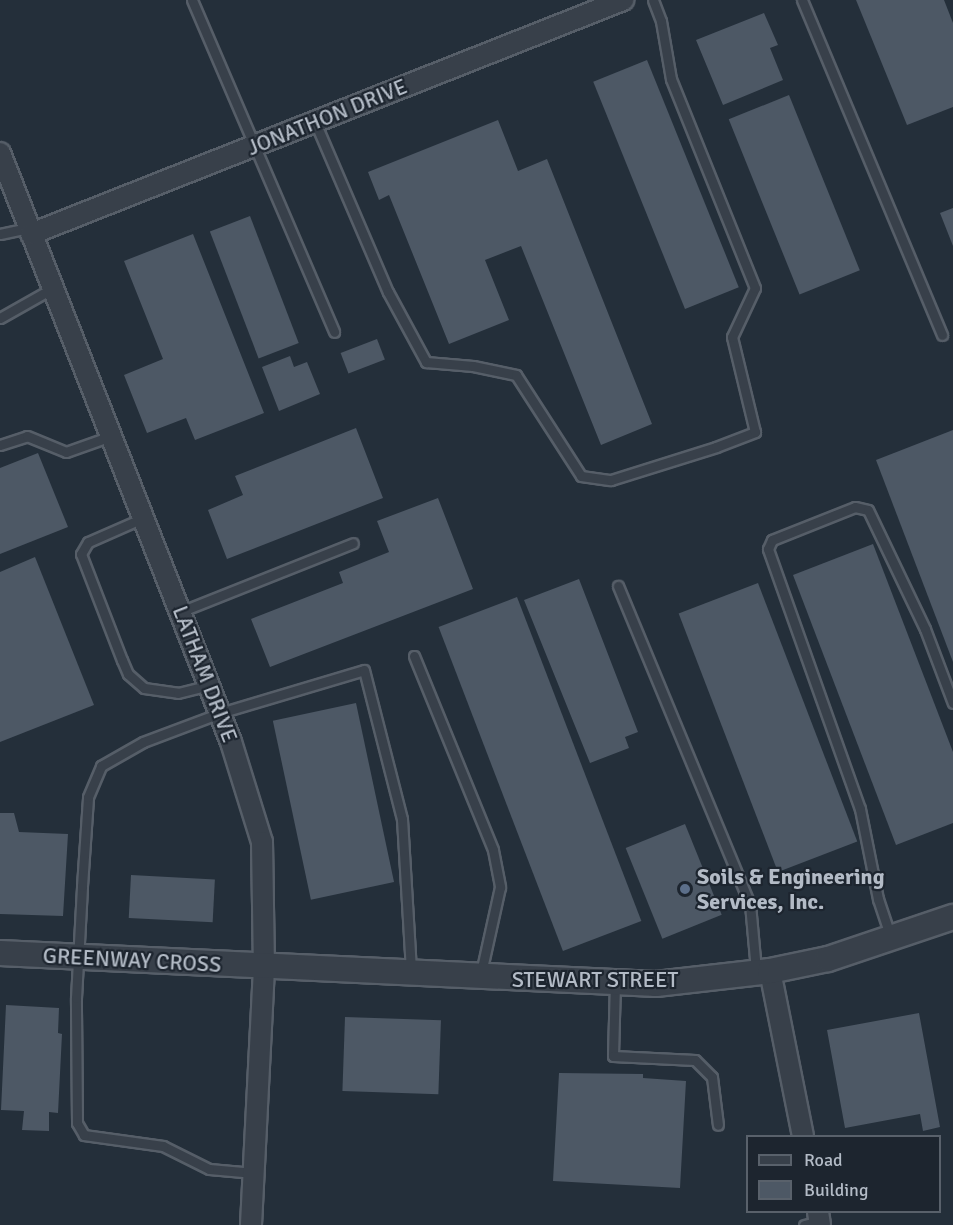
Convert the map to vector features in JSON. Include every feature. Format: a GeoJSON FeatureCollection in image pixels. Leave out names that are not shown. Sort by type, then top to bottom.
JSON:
{"type":"FeatureCollection","features":[{"type":"Feature","properties":{"kind":"street","name":"JONATHON DRIVE"},"geometry":{"type":"LineString","coordinates":[[30,231],[256,145],[623,0]]}},
{"type":"Feature","properties":{"kind":"street","name":"LATHAM DRIVE"},"geometry":{"type":"LineString","coordinates":[[0,153],[220,713],[262,842],[264,968],[251,1225]]}},
{"type":"Feature","properties":{"kind":"street","name":"STEWART STREET"},"geometry":{"type":"LineString","coordinates":[[264,968],[480,979],[656,984],[763,972],[892,940],[953,917]]}},
{"type":"Feature","properties":{"kind":"street","name":"GREENWAY CROSS"},"geometry":{"type":"LineString","coordinates":[[0,953],[264,968]]}},
{"type":"Feature","properties":{"kind":"street"},"geometry":{"type":"LineString","coordinates":[[763,972],[803,1135]]}},
{"type":"Feature","properties":{"kind":"lane"},"geometry":{"type":"LineString","coordinates":[[192,0],[256,145],[334,332]]}},
{"type":"Feature","properties":{"kind":"lane"},"geometry":{"type":"LineString","coordinates":[[315,122],[388,292],[426,362],[473,366],[516,375],[581,476],[611,480],[716,447],[755,432],[732,337],[755,288],[671,79],[661,21],[653,0]]}},
{"type":"Feature","properties":{"kind":"lane"},"geometry":{"type":"LineString","coordinates":[[802,0],[942,335]]}},
{"type":"Feature","properties":{"kind":"lane"},"geometry":{"type":"LineString","coordinates":[[0,234],[30,231]]}},
{"type":"Feature","properties":{"kind":"lane"},"geometry":{"type":"LineString","coordinates":[[0,318],[53,288]]}},
{"type":"Feature","properties":{"kind":"lane"},"geometry":{"type":"LineString","coordinates":[[0,446],[27,436],[66,452],[111,436]]}},
{"type":"Feature","properties":{"kind":"lane"},"geometry":{"type":"LineString","coordinates":[[892,940],[878,899],[860,809],[768,549],[772,540],[855,507],[868,510],[925,629],[953,703]]}},
{"type":"Feature","properties":{"kind":"lane"},"geometry":{"type":"LineString","coordinates":[[143,518],[88,542],[81,554],[122,660],[128,674],[144,688],[178,693],[209,685]]}},
{"type":"Feature","properties":{"kind":"lane"},"geometry":{"type":"LineString","coordinates":[[180,612],[353,543]]}},
{"type":"Feature","properties":{"kind":"lane"},"geometry":{"type":"LineString","coordinates":[[618,586],[750,904],[763,972]]}},
{"type":"Feature","properties":{"kind":"lane"},"geometry":{"type":"LineString","coordinates":[[414,656],[493,850],[500,887],[480,979]]}},
{"type":"Feature","properties":{"kind":"lane"},"geometry":{"type":"LineString","coordinates":[[254,1173],[208,1169],[162,1146],[84,1135],[77,1123],[76,998],[88,797],[101,766],[143,742],[220,713],[364,670],[402,819],[412,976]]}},
{"type":"Feature","properties":{"kind":"lane"},"geometry":{"type":"LineString","coordinates":[[615,983],[613,1056],[695,1060],[712,1077],[718,1125]]}},
{"type":"Feature","properties":{"kind":"building"},"geometry":{"type":"Polygon","coordinates":[[[856,0],[944,0],[953,23],[953,107],[907,125],[856,0]]]}},
{"type":"Feature","properties":{"kind":"building"},"geometry":{"type":"Polygon","coordinates":[[[764,13],[778,45],[770,48],[783,80],[723,105],[696,40],[764,13]]]}},
{"type":"Feature","properties":{"kind":"building"},"geometry":{"type":"Polygon","coordinates":[[[647,60],[739,287],[685,309],[593,82],[647,60]]]}},
{"type":"Feature","properties":{"kind":"building"},"geometry":{"type":"Polygon","coordinates":[[[789,95],[860,270],[800,295],[729,119],[789,95]]]}},
{"type":"Feature","properties":{"kind":"building"},"geometry":{"type":"Polygon","coordinates":[[[498,120],[518,171],[547,159],[652,424],[601,445],[521,246],[485,260],[509,320],[449,344],[389,195],[379,200],[368,172],[498,120]]]}},
{"type":"Feature","properties":{"kind":"building"},"geometry":{"type":"Polygon","coordinates":[[[953,208],[953,246],[940,213],[953,208]]]}},
{"type":"Feature","properties":{"kind":"building"},"geometry":{"type":"Polygon","coordinates":[[[250,216],[299,343],[259,358],[210,231],[250,216]]]}},
{"type":"Feature","properties":{"kind":"building"},"geometry":{"type":"Polygon","coordinates":[[[193,234],[264,413],[195,440],[186,418],[147,433],[124,375],[163,359],[124,261],[193,234]]]}},
{"type":"Feature","properties":{"kind":"building"},"geometry":{"type":"Polygon","coordinates":[[[377,339],[385,360],[348,374],[341,353],[377,339]]]}},
{"type":"Feature","properties":{"kind":"building"},"geometry":{"type":"Polygon","coordinates":[[[290,356],[294,367],[307,362],[320,394],[279,411],[262,367],[290,356]]]}},
{"type":"Feature","properties":{"kind":"building"},"geometry":{"type":"Polygon","coordinates":[[[356,428],[383,498],[227,559],[208,510],[243,495],[235,476],[356,428]]]}},
{"type":"Feature","properties":{"kind":"building"},"geometry":{"type":"Polygon","coordinates":[[[953,430],[953,662],[876,460],[953,430]]]}},
{"type":"Feature","properties":{"kind":"building"},"geometry":{"type":"Polygon","coordinates":[[[38,453],[68,527],[0,554],[0,468],[38,453]]]}},
{"type":"Feature","properties":{"kind":"building"},"geometry":{"type":"Polygon","coordinates":[[[438,498],[473,589],[270,667],[251,619],[343,583],[339,572],[389,552],[377,521],[438,498]]]}},
{"type":"Feature","properties":{"kind":"building"},"geometry":{"type":"Polygon","coordinates":[[[873,544],[953,752],[953,823],[896,845],[793,575],[873,544]]]}},
{"type":"Feature","properties":{"kind":"building"},"geometry":{"type":"Polygon","coordinates":[[[35,557],[94,705],[0,742],[0,572],[35,557]]]}},
{"type":"Feature","properties":{"kind":"building"},"geometry":{"type":"Polygon","coordinates":[[[579,579],[638,732],[625,737],[629,748],[590,763],[524,600],[579,579]]]}},
{"type":"Feature","properties":{"kind":"building"},"geometry":{"type":"Polygon","coordinates":[[[758,583],[857,842],[778,872],[679,613],[758,583]]]}},
{"type":"Feature","properties":{"kind":"building"},"geometry":{"type":"Polygon","coordinates":[[[517,597],[641,921],[563,951],[439,627],[517,597]]]}},
{"type":"Feature","properties":{"kind":"building"},"geometry":{"type":"Polygon","coordinates":[[[356,703],[394,882],[311,900],[273,721],[356,703]]]}},
{"type":"Feature","properties":{"kind":"building"},"geometry":{"type":"Polygon","coordinates":[[[0,813],[14,813],[19,832],[68,834],[63,916],[0,914],[0,813]]]}},
{"type":"Feature","properties":{"kind":"building"},"geometry":{"type":"Polygon","coordinates":[[[685,824],[722,915],[662,939],[626,848],[685,824]]]}},
{"type":"Feature","properties":{"kind":"building"},"geometry":{"type":"Polygon","coordinates":[[[131,875],[215,879],[213,922],[129,918],[131,875]]]}},
{"type":"Feature","properties":{"kind":"building"},"geometry":{"type":"Polygon","coordinates":[[[6,1005],[59,1008],[58,1033],[62,1034],[58,1113],[49,1112],[49,1131],[22,1130],[24,1111],[1,1110],[6,1005]]]}},
{"type":"Feature","properties":{"kind":"building"},"geometry":{"type":"Polygon","coordinates":[[[919,1013],[940,1127],[923,1131],[920,1114],[845,1128],[827,1030],[919,1013]]]}},
{"type":"Feature","properties":{"kind":"building"},"geometry":{"type":"Polygon","coordinates":[[[345,1017],[441,1020],[438,1094],[342,1091],[345,1017]]]}},
{"type":"Feature","properties":{"kind":"building"},"geometry":{"type":"Polygon","coordinates":[[[559,1073],[643,1074],[643,1078],[686,1081],[680,1188],[553,1181],[559,1073]]]}},
{"type":"Feature","properties":{"kind":"place","name":"Soils & Engineering Services, Inc."},"geometry":{"type":"Point","coordinates":[685,889]}}]}
